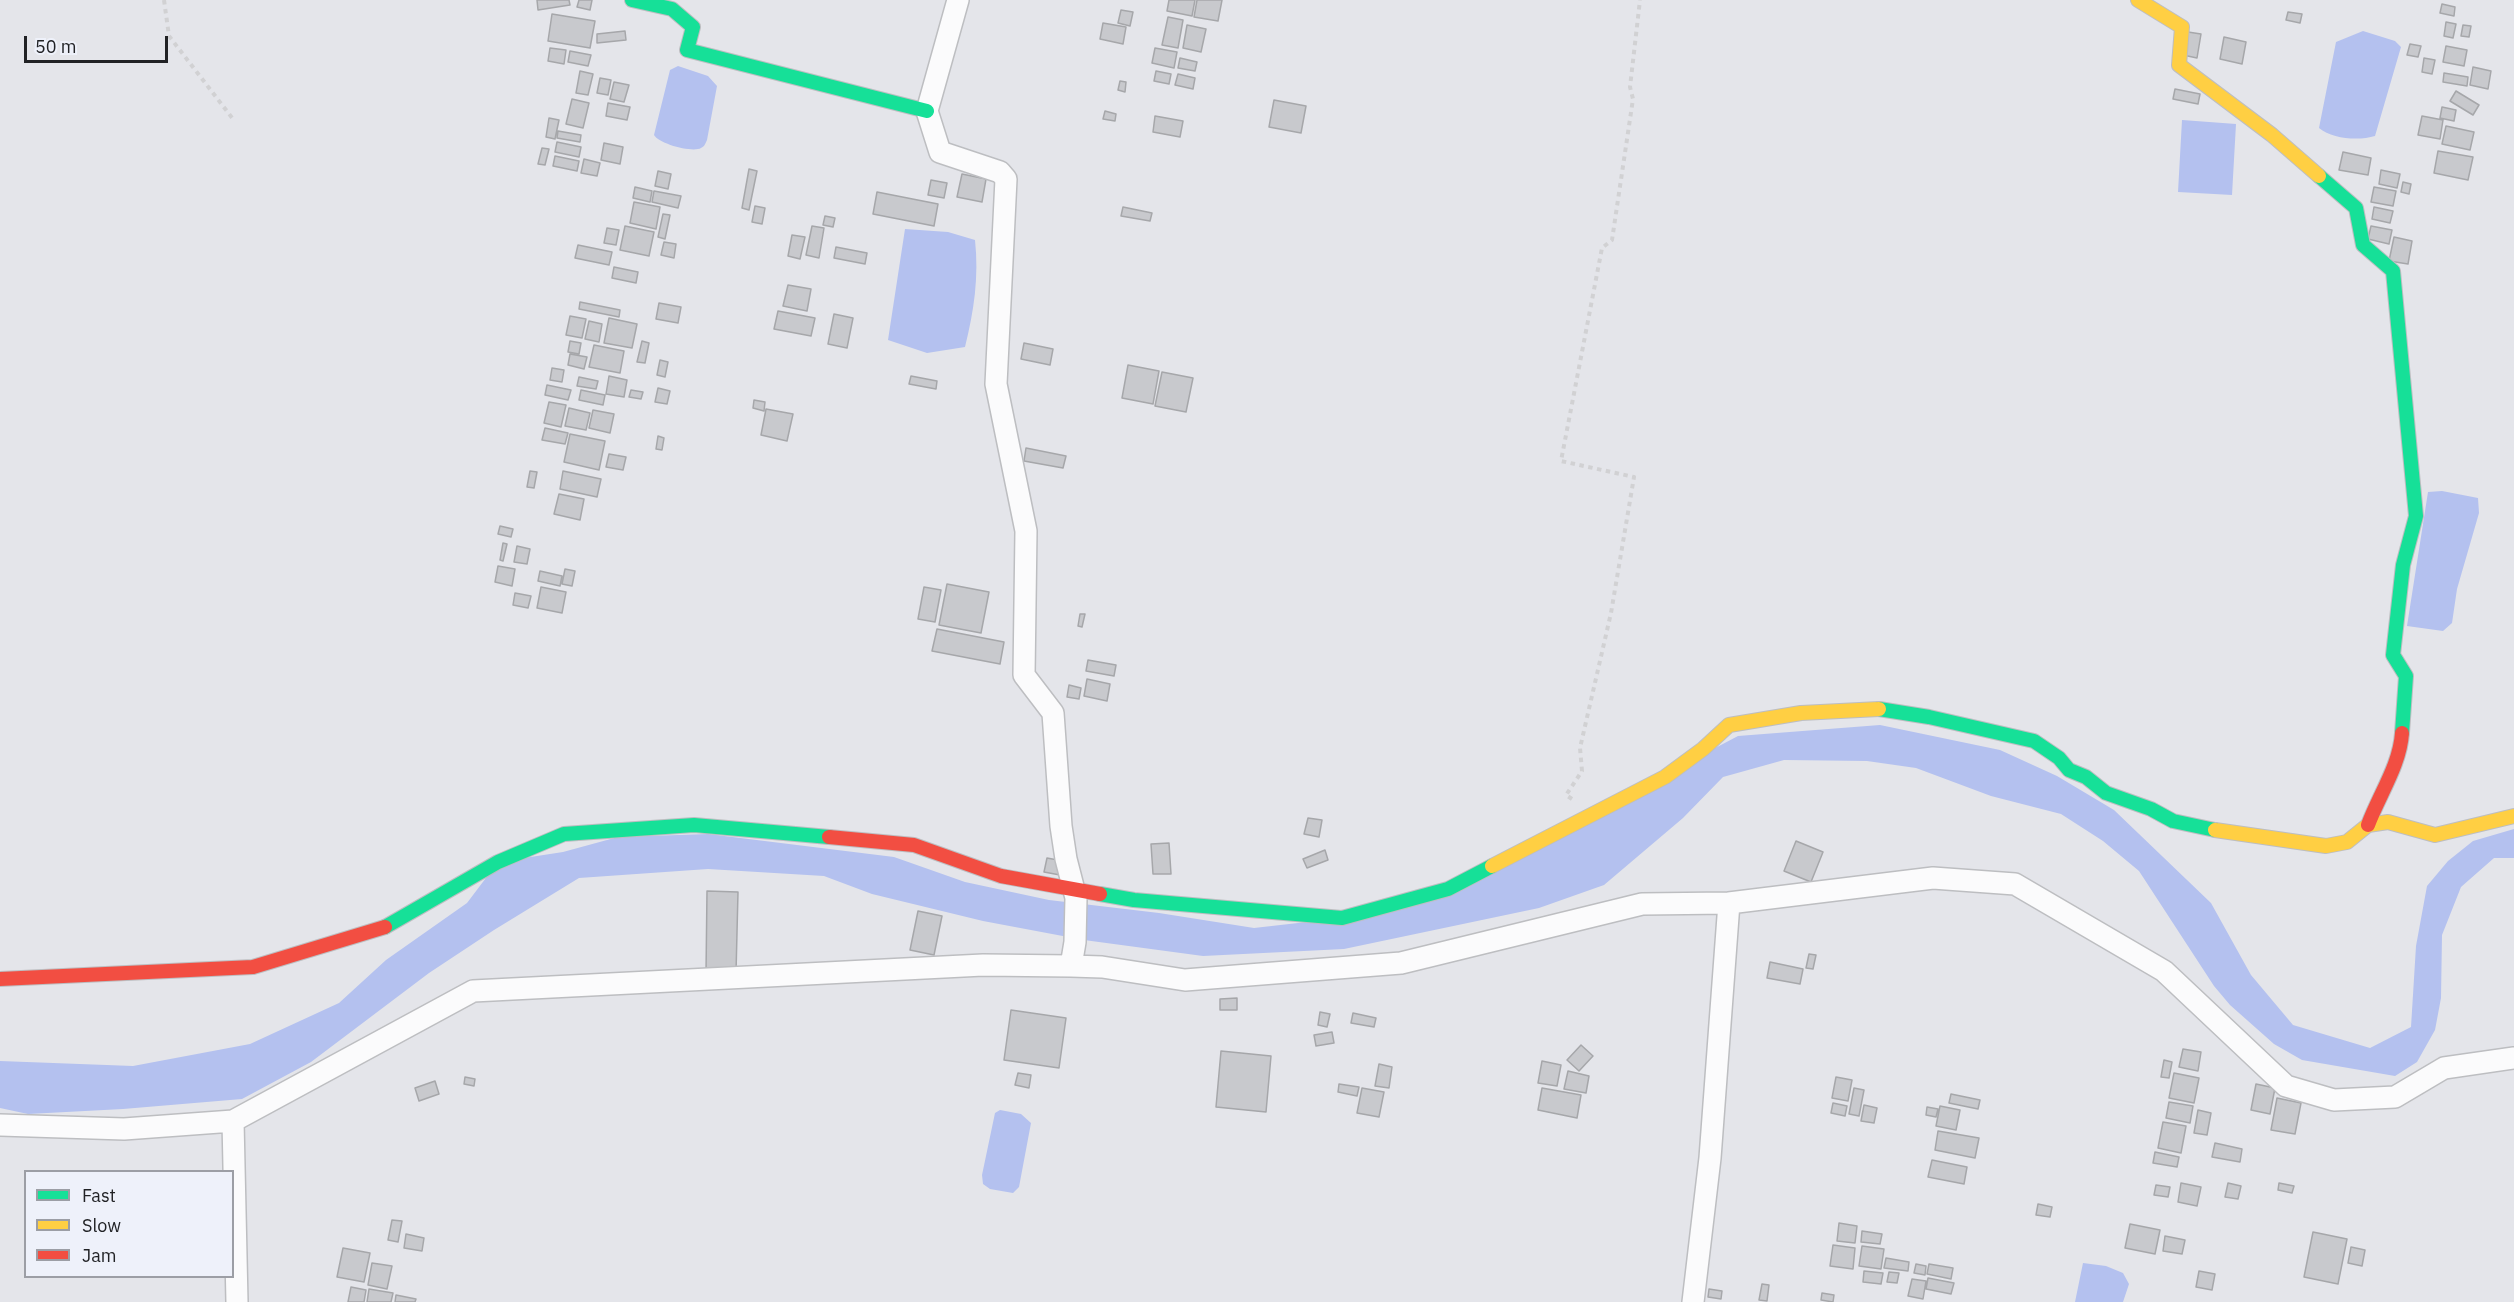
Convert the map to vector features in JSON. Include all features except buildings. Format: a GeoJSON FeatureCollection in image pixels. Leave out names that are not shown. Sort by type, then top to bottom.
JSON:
{"type":"FeatureCollection","features":[{"type":"Feature","properties":{"kind":"street"},"geometry":{"type":"LineString","coordinates":[[632,0],[672,9],[693,27],[687,50],[927,111]]}},
{"type":"Feature","properties":{"kind":"street"},"geometry":{"type":"LineString","coordinates":[[958,0],[927,111],[940,152],[1000,172],[1006,179],[996,384],[1026,531],[1023,675],[1053,713],[1061,826],[1075,894],[1075,942],[1071,966]]}},
{"type":"Feature","properties":{"kind":"street"},"geometry":{"type":"LineString","coordinates":[[2138,0],[2182,27],[2179,65],[2272,135],[2356,208],[2363,245],[2393,271],[2416,516],[2403,565],[2392,655],[2406,676],[2402,740],[2390,776],[2378,798],[2368,825]]}},
{"type":"Feature","properties":{"kind":"street"},"geometry":{"type":"LineString","coordinates":[[0,979],[253,967],[384,927],[498,862],[564,834],[694,825],[914,844],[1000,876],[1075,894],[1342,918],[1448,889],[1665,777],[1703,749],[1729,725],[1801,713],[1880,709],[1929,717],[2034,741],[2059,758],[2069,770],[2086,777],[2106,793],[2151,809],[2173,821],[2203,828],[2326,846],[2347,842],[2368,825],[2388,822],[2409,830],[2435,835],[2514,816]]}},
{"type":"Feature","properties":{"kind":"street"},"geometry":{"type":"LineString","coordinates":[[0,1125],[124,1129],[233,1121],[473,992],[983,964],[1102,967],[1185,980],[1401,963],[1642,904],[1729,903],[1933,878],[2015,884],[2164,971],[2286,1086],[2334,1100],[2395,1097],[2444,1068],[2514,1058]]}},
{"type":"Feature","properties":{"kind":"street"},"geometry":{"type":"LineString","coordinates":[[1693,1302],[1710,1158],[1729,903]]}},
{"type":"Feature","properties":{"kind":"street"},"geometry":{"type":"LineString","coordinates":[[233,1121],[237,1302]]}},
{"type":"Feature","properties":{"kind":"path"},"geometry":{"type":"LineString","coordinates":[[164,0],[169,36],[233,119]]}},
{"type":"Feature","properties":{"kind":"path"},"geometry":{"type":"LineString","coordinates":[[1594,815],[1566,795],[1582,771],[1580,748],[1611,613],[1634,477],[1562,461],[1602,248],[1612,240],[1633,99],[1630,87],[1640,0]]}},
{"type":"Feature","properties":{"kind":"water"},"geometry":{"type":"Polygon","coordinates":[[[2363,31],[2395,41],[2401,47],[2375,136],[2354,139],[2338,137],[2319,128],[2336,42],[2363,31]]]}},
{"type":"Feature","properties":{"kind":"water"},"geometry":{"type":"Polygon","coordinates":[[[678,66],[708,76],[717,86],[707,140],[701,148],[691,149],[669,144],[662,142],[654,135],[670,70],[678,66]]]}},
{"type":"Feature","properties":{"kind":"water"},"geometry":{"type":"Polygon","coordinates":[[[2182,120],[2236,124],[2232,195],[2178,192],[2182,120]]]}},
{"type":"Feature","properties":{"kind":"water"},"geometry":{"type":"Polygon","coordinates":[[[905,229],[948,232],[975,240],[975,294],[965,347],[927,353],[888,340],[905,229]]]}},
{"type":"Feature","properties":{"kind":"water"},"geometry":{"type":"Polygon","coordinates":[[[2442,491],[2478,498],[2479,513],[2457,589],[2452,623],[2443,631],[2407,626],[2428,492],[2442,491]]]}},
{"type":"Feature","properties":{"kind":"water"},"geometry":{"type":"Polygon","coordinates":[[[1880,725],[2000,750],[2057,776],[2114,810],[2211,903],[2251,975],[2293,1025],[2370,1048],[2411,1027],[2416,946],[2427,886],[2448,861],[2473,841],[2514,829],[2514,858],[2494,858],[2461,887],[2442,935],[2441,998],[2435,1030],[2417,1062],[2395,1076],[2302,1060],[2274,1044],[2230,1005],[2214,986],[2139,871],[2103,841],[2061,814],[1991,796],[1916,768],[1867,761],[1784,760],[1723,777],[1683,818],[1604,885],[1539,908],[1344,949],[1203,956],[1084,940],[983,921],[872,894],[824,876],[708,869],[579,878],[429,973],[311,1062],[242,1099],[28,1114],[0,1108],[0,1061],[133,1066],[250,1044],[339,1003],[386,960],[467,903],[498,862],[563,852],[618,837],[708,834],[894,857],[965,882],[1049,900],[1159,913],[1254,928],[1342,918],[1421,903],[1738,736],[1880,725]]]}},
{"type":"Feature","properties":{"kind":"water"},"geometry":{"type":"Polygon","coordinates":[[[1000,1110],[1021,1114],[1031,1123],[1019,1187],[1013,1193],[990,1189],[983,1184],[982,1175],[995,1113],[1000,1110]]]}},
{"type":"Feature","properties":{"kind":"water"},"geometry":{"type":"Polygon","coordinates":[[[2083,1263],[2106,1266],[2123,1273],[2129,1284],[2123,1302],[2075,1302],[2083,1263]]]}},
{"type":"Feature","properties":{"kind":"traffic: fast"},"geometry":{"type":"LineString","coordinates":[[632,0],[672,9],[693,27],[687,50],[927,111]]}},
{"type":"Feature","properties":{"kind":"traffic: fast"},"geometry":{"type":"LineString","coordinates":[[2319,176],[2356,208],[2363,245],[2393,271],[2416,516],[2403,565],[2393,655],[2406,676],[2402,733]]}},
{"type":"Feature","properties":{"kind":"traffic: fast"},"geometry":{"type":"LineString","coordinates":[[1879,709],[1929,717],[2034,741],[2059,758],[2069,770],[2086,777],[2106,793],[2151,809],[2173,821],[2215,830]]}},
{"type":"Feature","properties":{"kind":"traffic: fast"},"geometry":{"type":"LineString","coordinates":[[385,927],[498,862],[564,834],[694,825],[829,837]]}},
{"type":"Feature","properties":{"kind":"traffic: fast"},"geometry":{"type":"LineString","coordinates":[[1100,894],[1134,900],[1342,918],[1448,889],[1492,866]]}},
{"type":"Feature","properties":{"kind":"traffic: slow"},"geometry":{"type":"LineString","coordinates":[[2138,0],[2182,27],[2179,65],[2272,135],[2319,176]]}},
{"type":"Feature","properties":{"kind":"traffic: slow"},"geometry":{"type":"LineString","coordinates":[[1492,866],[1665,777],[1703,749],[1729,725],[1801,713],[1879,709]]}},
{"type":"Feature","properties":{"kind":"traffic: slow"},"geometry":{"type":"LineString","coordinates":[[2215,830],[2326,846],[2347,842],[2368,825],[2388,822],[2435,835],[2514,816]]}},
{"type":"Feature","properties":{"kind":"traffic: jam"},"geometry":{"type":"LineString","coordinates":[[2368,825],[2393,768],[2402,733]]}},
{"type":"Feature","properties":{"kind":"traffic: jam"},"geometry":{"type":"LineString","coordinates":[[829,837],[914,845],[1001,876],[1100,894]]}},
{"type":"Feature","properties":{"kind":"traffic: jam"},"geometry":{"type":"LineString","coordinates":[[0,979],[253,967],[385,927]]}}]}
